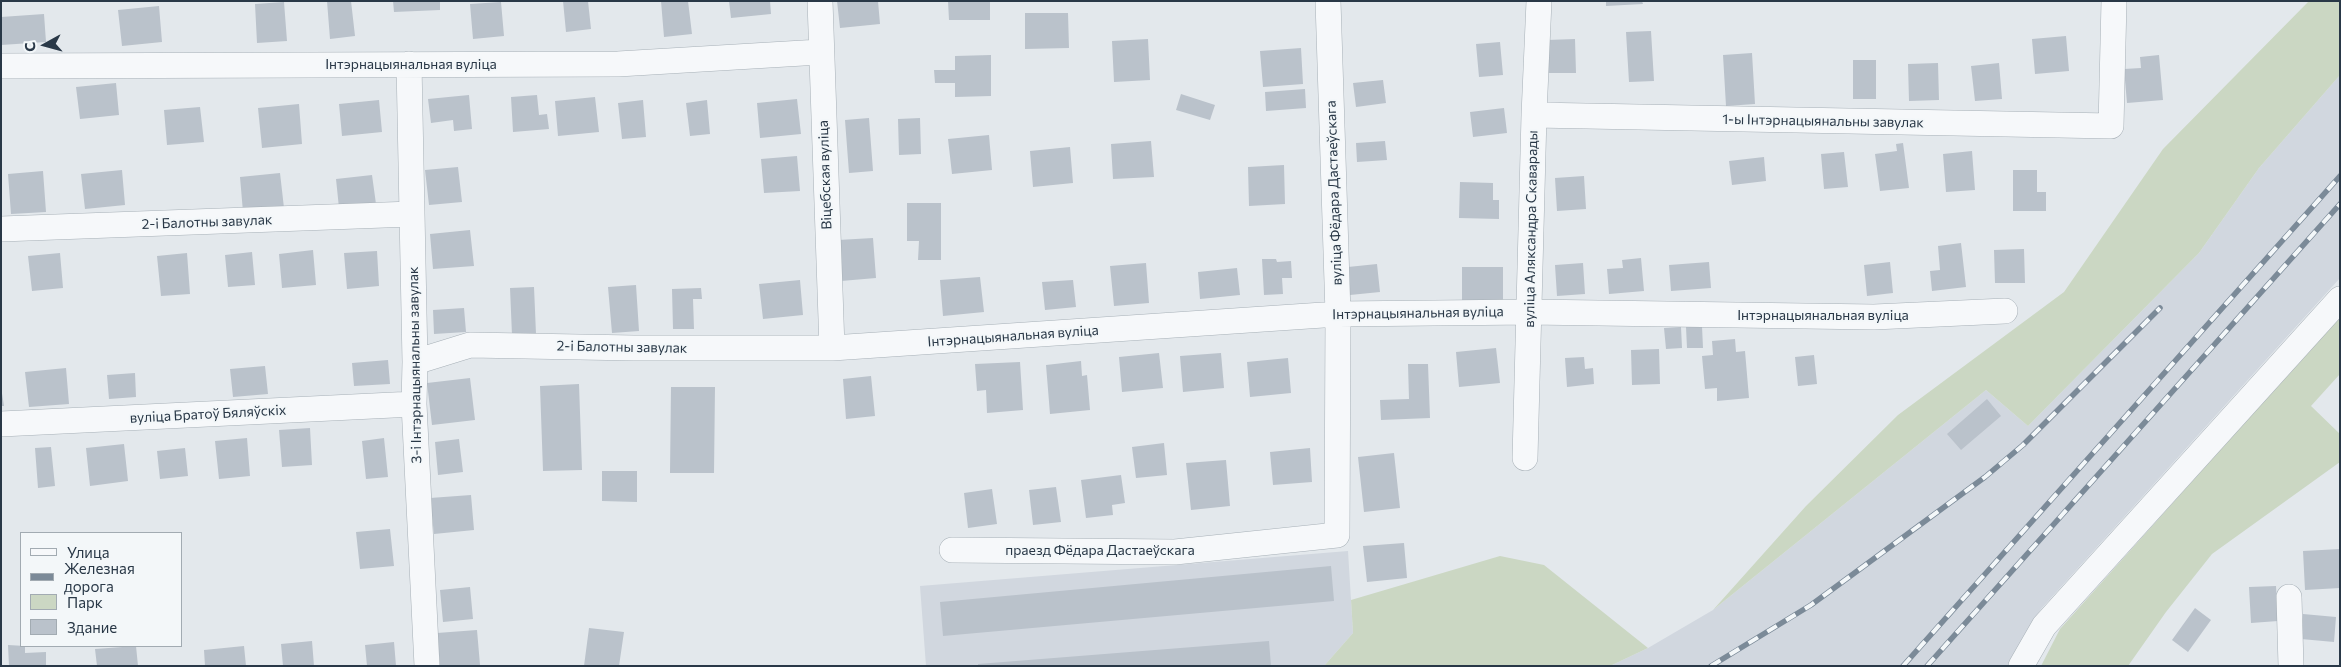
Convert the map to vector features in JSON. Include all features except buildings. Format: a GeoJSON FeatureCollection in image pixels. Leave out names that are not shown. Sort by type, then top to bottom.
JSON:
{"type":"FeatureCollection","features":[{"type":"Feature","properties":{"kind":"street","name":"Віцебская вуліца"},"geometry":{"type":"LineString","coordinates":[[820,1],[820,52],[832,348]]}},
{"type":"Feature","properties":{"kind":"street","name":"вуліца Фёдара Дастаеўскага"},"geometry":{"type":"LineString","coordinates":[[1328,1],[1338,314],[1337,535]]}},
{"type":"Feature","properties":{"kind":"street","name":"вуліца Аляксандра Скаварады"},"geometry":{"type":"LineString","coordinates":[[1525,458],[1534,115],[1539,1]]}},
{"type":"Feature","properties":{"kind":"street","name":"1-ы Інтэрнацыянальны завулак"},"geometry":{"type":"LineString","coordinates":[[1534,115],[2111,126],[2114,1]]}},
{"type":"Feature","properties":{"kind":"street","name":"Інтэрнацыянальная вуліца"},"geometry":{"type":"LineString","coordinates":[[1,66],[618,64],[820,52]]}},
{"type":"Feature","properties":{"kind":"street","name":"3-і Інтэрнацыянальны завулак"},"geometry":{"type":"LineString","coordinates":[[409,64],[415,362],[414,404],[427,666]]}},
{"type":"Feature","properties":{"kind":"street","name":"2-і Балотны завулак"},"geometry":{"type":"LineString","coordinates":[[1,229],[412,214]]}},
{"type":"Feature","properties":{"kind":"street"},"geometry":{"type":"LineString","coordinates":[[2022,666],[2044,626],[2340,299]]}},
{"type":"Feature","properties":{"kind":"street","name":"Інтэрнацыянальная вуліца"},"geometry":{"type":"LineString","coordinates":[[832,348],[1338,314],[1530,312],[1874,317],[2005,311]]}},
{"type":"Feature","properties":{"kind":"street","name":"2-і Балотны завулак"},"geometry":{"type":"LineString","coordinates":[[415,362],[470,345],[634,348],[832,348]]}},
{"type":"Feature","properties":{"kind":"street","name":"вуліца Братоў Бяляўскіх"},"geometry":{"type":"LineString","coordinates":[[1,424],[414,404]]}},
{"type":"Feature","properties":{"kind":"street","name":"праезд Фёдара Дастаеўскага"},"geometry":{"type":"LineString","coordinates":[[952,550],[1175,552],[1337,535]]}},
{"type":"Feature","properties":{"kind":"street"},"geometry":{"type":"LineString","coordinates":[[2289,597],[2291,666]]}},
{"type":"Feature","properties":{"kind":"shaded area"},"geometry":{"type":"Polygon","coordinates":[[[2340,75],[2340,278],[2041,609],[2009,666],[1610,666],[1648,648],[1713,610],[1986,390],[2028,426],[2199,253],[2259,168],[2340,75]]]}},
{"type":"Feature","properties":{"kind":"shaded area"},"geometry":{"type":"Polygon","coordinates":[[[1348,551],[1353,633],[1324,666],[926,666],[920,586],[1348,551]]]}},
{"type":"Feature","properties":{"kind":"green space"},"geometry":{"type":"Polygon","coordinates":[[[2309,1],[2340,1],[2340,75],[2259,168],[2199,253],[2028,426],[1986,390],[1713,610],[1806,506],[1898,415],[2064,292],[2163,149],[2309,1]]]}},
{"type":"Feature","properties":{"kind":"green space"},"geometry":{"type":"Polygon","coordinates":[[[2340,316],[2340,374],[2311,406],[2340,434],[2340,462],[2212,554],[2166,612],[2128,666],[2041,666],[2060,629],[2340,316]]]}},
{"type":"Feature","properties":{"kind":"green space"},"geometry":{"type":"Polygon","coordinates":[[[1500,556],[1544,565],[1648,648],[1610,666],[1324,666],[1353,633],[1351,600],[1500,556]]]}},
{"type":"Feature","properties":{"kind":"railway"},"geometry":{"type":"LineString","coordinates":[[1903,666],[2340,176]]}},
{"type":"Feature","properties":{"kind":"railway"},"geometry":{"type":"LineString","coordinates":[[1927,666],[2340,204]]}},
{"type":"Feature","properties":{"kind":"railway"},"geometry":{"type":"LineString","coordinates":[[1711,666],[1811,605],[1985,477],[2023,445],[2160,308]]}}]}
